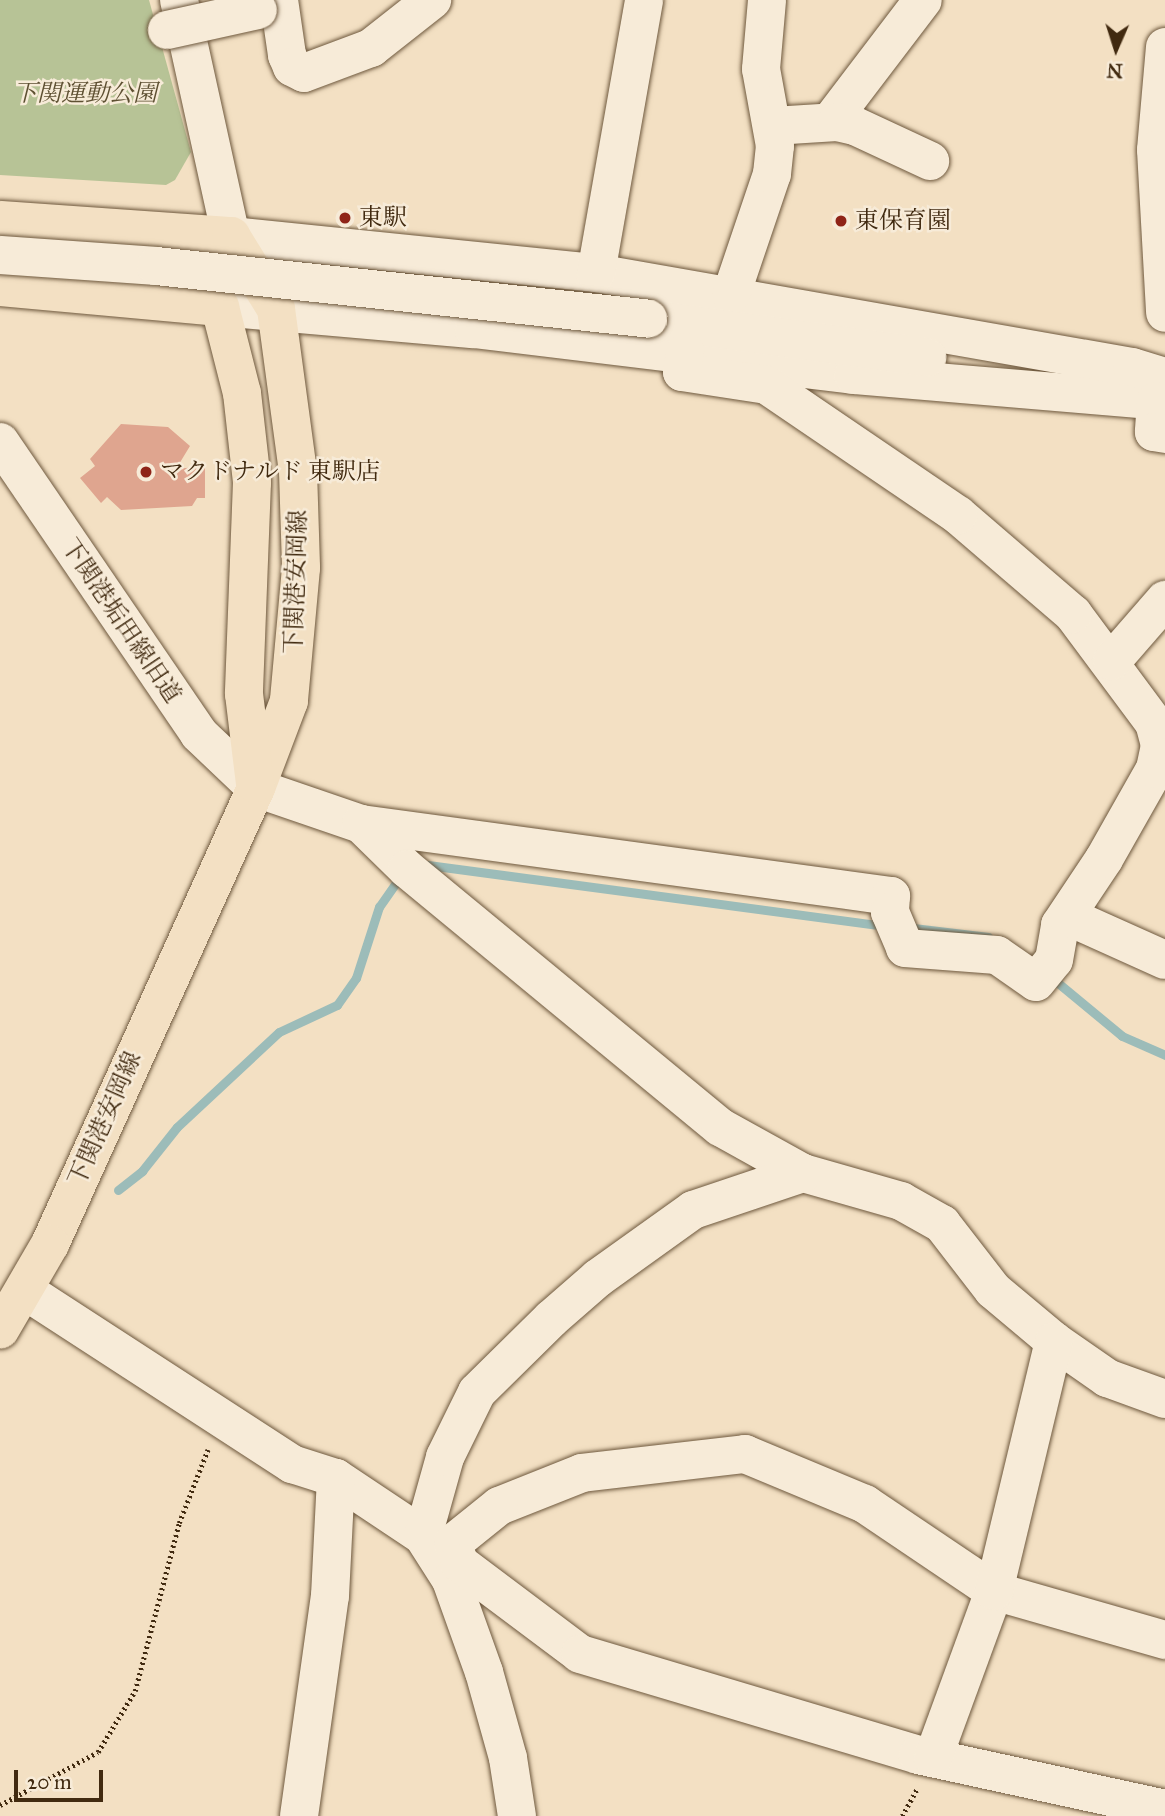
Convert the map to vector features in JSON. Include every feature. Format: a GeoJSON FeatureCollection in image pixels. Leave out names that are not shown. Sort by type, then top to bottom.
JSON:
{"type":"FeatureCollection","features":[{"type":"Feature","properties":{"kind":"main road"},"geometry":{"type":"LineString","coordinates":[[0,220],[231,236]]}},
{"type":"Feature","properties":{"kind":"main road","name":"下関港安岡線"},"geometry":{"type":"LineString","coordinates":[[0,1331],[50,1244],[256,788],[289,701],[301,568],[298,471],[276,309],[231,236]]}},
{"type":"Feature","properties":{"kind":"main road"},"geometry":{"type":"LineString","coordinates":[[0,287],[220,307]]}},
{"type":"Feature","properties":{"kind":"main road","name":"下関港安岡線"},"geometry":{"type":"LineString","coordinates":[[220,307],[242,393],[252,482],[244,694],[256,788]]}},
{"type":"Feature","properties":{"kind":"street"},"geometry":{"type":"LineString","coordinates":[[432,0],[371,48],[304,73],[292,67],[272,5],[173,15],[231,236],[220,307],[276,309],[685,352],[853,375],[1163,391]]}},
{"type":"Feature","properties":{"kind":"street"},"geometry":{"type":"LineString","coordinates":[[596,273],[644,0]]}},
{"type":"Feature","properties":{"kind":"street"},"geometry":{"type":"LineString","coordinates":[[731,295],[772,174],[773,126],[761,69],[767,0]]}},
{"type":"Feature","properties":{"kind":"street"},"geometry":{"type":"LineString","coordinates":[[830,122],[923,0]]}},
{"type":"Feature","properties":{"kind":"street"},"geometry":{"type":"LineString","coordinates":[[1165,47],[1156,150],[1165,313]]}},
{"type":"Feature","properties":{"kind":"street"},"geometry":{"type":"LineString","coordinates":[[773,126],[830,122],[855,126],[930,161]]}},
{"type":"Feature","properties":{"kind":"street"},"geometry":{"type":"LineString","coordinates":[[231,236],[596,273],[731,295],[1132,367],[1163,391]]}},
{"type":"Feature","properties":{"kind":"street"},"geometry":{"type":"LineString","coordinates":[[0,255],[156,266],[648,318],[1163,391]]}},
{"type":"Feature","properties":{"kind":"street"},"geometry":{"type":"LineString","coordinates":[[256,788],[361,824],[891,896],[897,929],[997,956],[1036,982],[1046,969],[1060,925],[1155,769],[1160,745],[1154,723],[1111,661],[1053,594],[958,515],[767,385],[682,372],[685,352]]}},
{"type":"Feature","properties":{"kind":"street","name":"下関港垢田線旧道"},"geometry":{"type":"LineString","coordinates":[[0,442],[199,734],[256,788]]}},
{"type":"Feature","properties":{"kind":"street"},"geometry":{"type":"LineString","coordinates":[[1111,661],[1165,600]]}},
{"type":"Feature","properties":{"kind":"street"},"geometry":{"type":"LineString","coordinates":[[361,824],[407,869],[720,1127],[803,1173],[901,1201],[942,1224],[993,1290],[1054,1341],[1107,1378],[1165,1399]]}},
{"type":"Feature","properties":{"kind":"street"},"geometry":{"type":"LineString","coordinates":[[1067,916],[1165,960]]}},
{"type":"Feature","properties":{"kind":"street"},"geometry":{"type":"LineString","coordinates":[[423,1536],[445,1457],[477,1392],[551,1319],[598,1278],[693,1210],[803,1173]]}},
{"type":"Feature","properties":{"kind":"street"},"geometry":{"type":"LineString","coordinates":[[24,1290],[228,1419],[292,1464],[337,1478],[423,1536],[451,1580],[484,1672],[508,1758],[517,1816]]}},
{"type":"Feature","properties":{"kind":"street"},"geometry":{"type":"LineString","coordinates":[[933,1758],[994,1591],[1054,1341]]}},
{"type":"Feature","properties":{"kind":"street"},"geometry":{"type":"LineString","coordinates":[[1165,1640],[994,1591],[865,1504],[744,1454],[582,1473],[499,1506],[453,1544],[459,1563],[580,1654],[743,1706],[933,1758],[1165,1810]]}},
{"type":"Feature","properties":{"kind":"street"},"geometry":{"type":"LineString","coordinates":[[299,1816],[330,1595],[337,1478]]}},
{"type":"Feature","properties":{"kind":"path"},"geometry":{"type":"LineString","coordinates":[[0,1805],[97,1752],[135,1691],[179,1523],[200,1462],[228,1419]]}},
{"type":"Feature","properties":{"kind":"green space","name":"下関運動公園"},"geometry":{"type":"Polygon","coordinates":[[[0,0],[149,0],[191,152],[175,180],[166,185],[0,175],[0,0]]]}},
{"type":"Feature","properties":{"kind":"building","name":"マクドナルド 東駅店"},"geometry":{"type":"Polygon","coordinates":[[[121,424],[168,427],[190,446],[176,469],[205,466],[205,498],[197,498],[192,506],[121,510],[107,497],[101,503],[80,478],[95,466],[90,459],[121,424]]]}},
{"type":"Feature","properties":{"kind":"waterway"},"geometry":{"type":"LineString","coordinates":[[428,865],[884,926]]}},
{"type":"Feature","properties":{"kind":"waterway"},"geometry":{"type":"LineString","coordinates":[[118,1190],[142,1171],[177,1127],[279,1032],[337,1005],[356,978],[379,907],[397,881]]}},
{"type":"Feature","properties":{"kind":"waterway"},"geometry":{"type":"LineString","coordinates":[[905,927],[988,937]]}},
{"type":"Feature","properties":{"kind":"waterway"},"geometry":{"type":"LineString","coordinates":[[1052,978],[1122,1036],[1165,1055]]}},
{"type":"Feature","properties":{"kind":"place","name":"東駅"},"geometry":{"type":"Point","coordinates":[345,218]}},
{"type":"Feature","properties":{"kind":"place","name":"東保育園"},"geometry":{"type":"Point","coordinates":[841,221]}},
{"type":"Feature","properties":{"kind":"place","name":"マクドナルド 東駅店"},"geometry":{"type":"Point","coordinates":[146,472]}}]}
